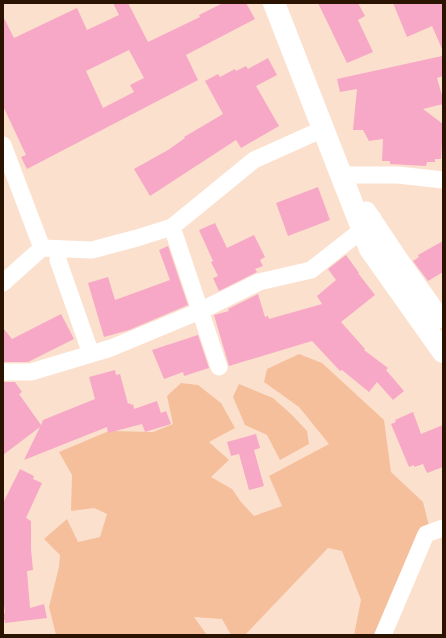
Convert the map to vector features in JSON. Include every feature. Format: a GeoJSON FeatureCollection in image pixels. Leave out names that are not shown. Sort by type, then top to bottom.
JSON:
{"type":"FeatureCollection","features":[{"type":"Feature","properties":{"kind":"street"},"geometry":{"type":"LineString","coordinates":[[274,3],[342,175],[368,224],[399,258],[443,320]]}},
{"type":"Feature","properties":{"kind":"street"},"geometry":{"type":"LineString","coordinates":[[3,283],[42,248],[92,250],[172,227],[254,160],[323,129]]}},
{"type":"Feature","properties":{"kind":"street"},"geometry":{"type":"LineString","coordinates":[[3,145],[42,248]]}},
{"type":"Feature","properties":{"kind":"street"},"geometry":{"type":"LineString","coordinates":[[342,175],[398,175],[443,180]]}},
{"type":"Feature","properties":{"kind":"street"},"geometry":{"type":"LineString","coordinates":[[3,372],[31,372],[111,348],[200,311],[259,282],[311,270],[368,224]]}},
{"type":"Feature","properties":{"kind":"street"},"geometry":{"type":"LineString","coordinates":[[368,224],[370,249],[443,352]]}},
{"type":"Feature","properties":{"kind":"street"},"geometry":{"type":"LineString","coordinates":[[172,227],[219,367]]}},
{"type":"Feature","properties":{"kind":"street"},"geometry":{"type":"LineString","coordinates":[[59,249],[58,260],[91,354]]}},
{"type":"Feature","properties":{"kind":"street"},"geometry":{"type":"LineString","coordinates":[[383,635],[426,534],[443,528]]}},
{"type":"Feature","properties":{"kind":"shaded area"},"geometry":{"type":"Polygon","coordinates":[[[299,354],[322,363],[384,420],[391,472],[423,502],[429,526],[380,635],[354,635],[361,600],[342,551],[328,548],[245,635],[231,635],[222,619],[194,617],[207,635],[56,635],[49,607],[59,567],[60,555],[44,539],[67,519],[78,542],[100,537],[107,514],[94,508],[71,511],[72,475],[59,452],[109,431],[153,432],[173,424],[167,396],[181,383],[198,385],[221,403],[235,428],[209,442],[229,460],[211,477],[232,489],[241,502],[254,516],[282,506],[269,476],[329,444],[299,407],[264,382],[267,369],[299,354]]]}},
{"type":"Feature","properties":{"kind":"shaded area"},"geometry":{"type":"Polygon","coordinates":[[[239,384],[273,398],[307,431],[309,444],[280,460],[267,435],[245,425],[233,397],[239,384]]]}},
{"type":"Feature","properties":{"kind":"building"},"geometry":{"type":"Polygon","coordinates":[[[113,3],[128,3],[148,42],[200,17],[199,15],[223,3],[246,3],[255,19],[186,55],[198,80],[27,169],[21,157],[26,155],[3,106],[3,16],[14,38],[77,8],[87,30],[119,15],[113,3]],[[129,50],[86,71],[103,108],[134,92],[130,85],[144,78],[129,50]]]}},
{"type":"Feature","properties":{"kind":"building"},"geometry":{"type":"Polygon","coordinates":[[[318,3],[358,3],[365,16],[358,20],[373,52],[347,63],[318,3]]]}},
{"type":"Feature","properties":{"kind":"building"},"geometry":{"type":"Polygon","coordinates":[[[393,3],[443,3],[443,51],[432,26],[407,37],[393,3]]]}},
{"type":"Feature","properties":{"kind":"building"},"geometry":{"type":"Polygon","coordinates":[[[442,56],[443,76],[437,78],[443,104],[423,109],[443,124],[441,159],[435,159],[435,162],[427,162],[426,166],[390,164],[390,161],[382,161],[383,139],[369,141],[363,130],[353,130],[357,89],[340,92],[337,79],[442,56]]]}},
{"type":"Feature","properties":{"kind":"building"},"geometry":{"type":"Polygon","coordinates":[[[268,58],[277,75],[256,86],[279,126],[241,148],[236,140],[150,196],[134,169],[168,150],[185,138],[184,137],[223,114],[205,81],[218,74],[220,77],[235,69],[236,71],[246,66],[248,69],[268,58]]]}},
{"type":"Feature","properties":{"kind":"building"},"geometry":{"type":"Polygon","coordinates":[[[318,187],[330,220],[288,236],[276,203],[318,187]]]}},
{"type":"Feature","properties":{"kind":"building"},"geometry":{"type":"Polygon","coordinates":[[[215,223],[227,248],[254,235],[265,257],[260,260],[263,266],[255,269],[257,272],[219,291],[213,278],[218,276],[199,230],[215,223]]]}},
{"type":"Feature","properties":{"kind":"building"},"geometry":{"type":"Polygon","coordinates":[[[443,241],[443,272],[428,281],[413,261],[419,257],[418,255],[443,241]]]}},
{"type":"Feature","properties":{"kind":"building"},"geometry":{"type":"Polygon","coordinates":[[[168,246],[188,305],[129,330],[104,337],[88,283],[108,277],[115,300],[170,280],[159,250],[168,246]]]}},
{"type":"Feature","properties":{"kind":"building"},"geometry":{"type":"Polygon","coordinates":[[[346,255],[375,295],[341,322],[365,349],[364,350],[388,368],[386,370],[404,391],[393,400],[377,382],[369,392],[342,370],[340,371],[312,341],[229,366],[214,315],[229,311],[228,309],[258,294],[265,317],[268,316],[269,319],[322,304],[317,296],[336,280],[328,269],[346,255]]]}},
{"type":"Feature","properties":{"kind":"building"},"geometry":{"type":"Polygon","coordinates":[[[61,314],[74,339],[28,362],[3,362],[3,328],[12,339],[61,314]]]}},
{"type":"Feature","properties":{"kind":"building"},"geometry":{"type":"Polygon","coordinates":[[[198,335],[209,368],[184,376],[183,372],[164,379],[152,350],[198,335]]]}},
{"type":"Feature","properties":{"kind":"building"},"geometry":{"type":"Polygon","coordinates":[[[115,370],[116,375],[120,374],[128,404],[133,404],[134,409],[157,401],[161,413],[166,411],[171,424],[145,432],[142,424],[108,433],[107,427],[24,460],[40,427],[3,455],[3,382],[15,382],[22,392],[19,394],[41,425],[43,420],[95,399],[89,377],[115,370]]]}},
{"type":"Feature","properties":{"kind":"building"},"geometry":{"type":"Polygon","coordinates":[[[413,412],[421,434],[443,425],[443,467],[427,473],[423,464],[409,467],[391,424],[396,422],[395,420],[413,412]]]}},
{"type":"Feature","properties":{"kind":"building"},"geometry":{"type":"Polygon","coordinates":[[[256,434],[260,448],[254,450],[264,486],[249,490],[239,454],[231,456],[227,442],[256,434]]]}},
{"type":"Feature","properties":{"kind":"building"},"geometry":{"type":"Polygon","coordinates":[[[20,469],[34,476],[33,479],[42,483],[26,518],[31,521],[33,570],[27,571],[30,608],[44,604],[47,618],[5,623],[3,614],[5,613],[3,595],[3,503],[20,469]]]}}]}
